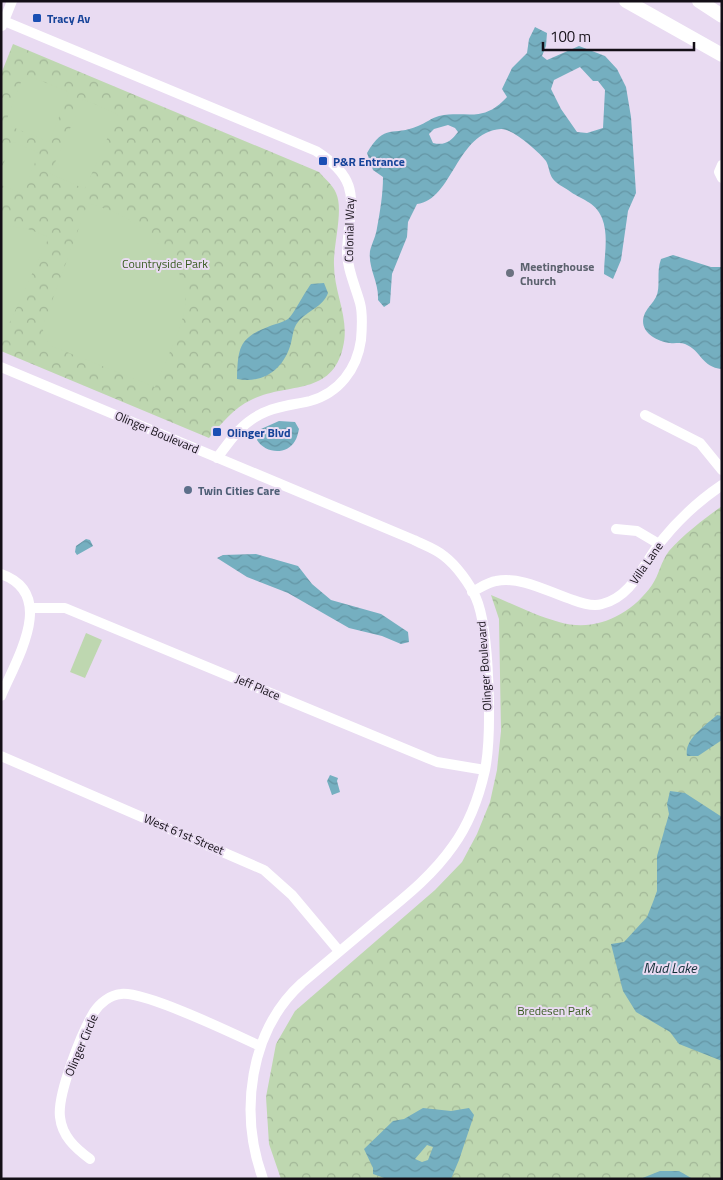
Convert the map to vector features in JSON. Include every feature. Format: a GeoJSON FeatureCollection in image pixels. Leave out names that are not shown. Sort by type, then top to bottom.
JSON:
{"type":"FeatureCollection","features":[{"type":"Feature","properties":{"kind":"highway"},"geometry":{"type":"LineString","coordinates":[[626,1],[722,54]]}},
{"type":"Feature","properties":{"kind":"highway"},"geometry":{"type":"LineString","coordinates":[[645,1],[722,54]]}},
{"type":"Feature","properties":{"kind":"highway"},"geometry":{"type":"LineString","coordinates":[[699,1],[722,16]]}},
{"type":"Feature","properties":{"kind":"street"},"geometry":{"type":"LineString","coordinates":[[2,24],[12,1]]}},
{"type":"Feature","properties":{"kind":"street","name":"Colonial Way"},"geometry":{"type":"LineString","coordinates":[[2,24],[316,151],[330,160],[348,185],[352,201],[347,253],[349,269],[360,304],[362,323],[361,342],[356,360],[349,374],[339,386],[326,394],[261,413],[248,421],[237,431],[217,458]]}},
{"type":"Feature","properties":{"kind":"street"},"geometry":{"type":"LineString","coordinates":[[722,166],[719,172],[722,178]]}},
{"type":"Feature","properties":{"kind":"street","name":"Olinger Boulevard"},"geometry":{"type":"LineString","coordinates":[[1,367],[414,540],[444,556],[472,592],[482,618],[486,651],[488,724],[485,770],[479,794],[454,845],[436,868],[416,888],[286,997],[273,1016],[260,1046],[252,1085],[251,1114],[254,1143],[263,1179]]}},
{"type":"Feature","properties":{"kind":"street"},"geometry":{"type":"LineString","coordinates":[[645,415],[700,442],[722,470]]}},
{"type":"Feature","properties":{"kind":"street","name":"Villa Lane"},"geometry":{"type":"LineString","coordinates":[[472,592],[495,580],[521,580],[544,591],[584,604],[601,605],[616,598],[639,577],[659,544],[683,516],[722,485]]}},
{"type":"Feature","properties":{"kind":"street"},"geometry":{"type":"LineString","coordinates":[[616,529],[637,531],[659,544]]}},
{"type":"Feature","properties":{"kind":"street"},"geometry":{"type":"LineString","coordinates":[[1,574],[18,584],[26,595],[31,621],[28,634],[1,696]]}},
{"type":"Feature","properties":{"kind":"street","name":"Jeff Place"},"geometry":{"type":"LineString","coordinates":[[30,608],[65,608],[437,762],[459,768],[485,770]]}},
{"type":"Feature","properties":{"kind":"street","name":"West 61st Street"},"geometry":{"type":"LineString","coordinates":[[1,756],[264,870],[292,895],[339,951]]}},
{"type":"Feature","properties":{"kind":"street","name":"Olinger Circle"},"geometry":{"type":"LineString","coordinates":[[90,1159],[70,1142],[60,1118],[60,1102],[69,1071],[94,1013],[109,997],[120,994],[141,996],[260,1046]]}},
{"type":"Feature","properties":{"kind":"green space","name":"Countryside Park"},"geometry":{"type":"Polygon","coordinates":[[[13,44],[319,172],[331,184],[335,190],[339,209],[334,265],[336,286],[345,326],[345,337],[337,363],[329,374],[306,386],[265,395],[245,403],[233,412],[209,438],[1,351],[1,74],[13,44]]]}},
{"type":"Feature","properties":{"kind":"green space"},"geometry":{"type":"Polygon","coordinates":[[[24,74],[69,92],[49,142],[5,124],[24,74]]]}},
{"type":"Feature","properties":{"kind":"green space"},"geometry":{"type":"Polygon","coordinates":[[[83,99],[118,114],[85,189],[50,174],[83,99]]]}},
{"type":"Feature","properties":{"kind":"green space"},"geometry":{"type":"Polygon","coordinates":[[[13,142],[39,153],[22,194],[1,185],[1,169],[13,142]]]}},
{"type":"Feature","properties":{"kind":"green space"},"geometry":{"type":"Polygon","coordinates":[[[88,203],[121,215],[145,232],[167,253],[182,279],[185,293],[183,316],[155,387],[49,345],[42,328],[88,203]]]}},
{"type":"Feature","properties":{"kind":"green space"},"geometry":{"type":"Polygon","coordinates":[[[1,225],[28,229],[49,237],[9,324],[1,327],[1,225]]]}},
{"type":"Feature","properties":{"kind":"green space","name":"Bredesen Park"},"geometry":{"type":"Polygon","coordinates":[[[722,506],[722,1179],[281,1179],[269,1144],[266,1097],[276,1044],[295,1011],[435,890],[462,862],[477,834],[490,802],[497,770],[501,731],[499,619],[491,595],[542,617],[572,625],[599,623],[611,619],[623,613],[643,596],[652,585],[669,551],[701,521],[722,506]]]}},
{"type":"Feature","properties":{"kind":"green space"},"geometry":{"type":"Polygon","coordinates":[[[86,633],[102,640],[85,678],[70,672],[86,633]]]}},
{"type":"Feature","properties":{"kind":"water"},"geometry":{"type":"Polygon","coordinates":[[[535,27],[547,33],[546,46],[542,56],[547,60],[579,46],[605,56],[617,69],[626,87],[631,117],[636,193],[628,211],[621,260],[613,279],[604,274],[605,232],[599,212],[592,204],[554,180],[546,161],[538,152],[512,132],[501,129],[486,133],[474,141],[439,191],[429,200],[417,204],[408,222],[407,237],[392,274],[390,303],[384,307],[378,300],[370,257],[379,216],[383,177],[373,170],[367,153],[373,143],[384,134],[409,129],[439,116],[490,111],[507,97],[502,89],[512,68],[527,53],[529,39],[535,27]],[[580,67],[554,80],[551,89],[561,109],[577,132],[587,133],[603,128],[605,90],[598,81],[593,81],[580,67]],[[448,125],[434,129],[429,134],[433,143],[444,143],[458,132],[455,128],[448,125]]]}},
{"type":"Feature","properties":{"kind":"water"},"geometry":{"type":"Polygon","coordinates":[[[673,255],[711,267],[722,267],[722,369],[710,365],[691,347],[685,344],[664,342],[653,337],[643,325],[645,313],[657,293],[661,259],[673,255]]]}},
{"type":"Feature","properties":{"kind":"water"},"geometry":{"type":"Polygon","coordinates":[[[324,283],[328,293],[326,298],[296,324],[288,352],[278,367],[264,377],[247,380],[237,379],[238,359],[242,345],[246,340],[260,330],[288,319],[311,284],[324,283]]]}},
{"type":"Feature","properties":{"kind":"water"},"geometry":{"type":"Polygon","coordinates":[[[279,421],[295,422],[299,429],[295,441],[291,446],[281,451],[265,448],[257,440],[261,429],[279,421]]]}},
{"type":"Feature","properties":{"kind":"water"},"geometry":{"type":"Polygon","coordinates":[[[86,539],[90,540],[93,546],[77,555],[75,552],[76,546],[86,539]]]}},
{"type":"Feature","properties":{"kind":"water"},"geometry":{"type":"Polygon","coordinates":[[[256,554],[298,566],[312,584],[331,600],[381,614],[408,632],[409,642],[401,644],[382,636],[349,628],[288,593],[247,577],[217,558],[223,555],[256,554]]]}},
{"type":"Feature","properties":{"kind":"water"},"geometry":{"type":"Polygon","coordinates":[[[717,715],[722,716],[722,740],[698,756],[687,756],[687,750],[692,738],[717,715]]]}},
{"type":"Feature","properties":{"kind":"water"},"geometry":{"type":"Polygon","coordinates":[[[330,775],[338,778],[340,792],[332,795],[327,781],[330,775]]]}},
{"type":"Feature","properties":{"kind":"water","name":"Mud Lake"},"geometry":{"type":"Polygon","coordinates":[[[670,791],[685,793],[722,817],[722,1061],[679,1044],[670,1032],[636,1012],[623,991],[611,944],[624,942],[647,917],[653,902],[657,891],[657,856],[669,814],[667,804],[670,791]]]}},
{"type":"Feature","properties":{"kind":"water"},"geometry":{"type":"Polygon","coordinates":[[[423,1108],[451,1111],[469,1108],[474,1115],[451,1179],[387,1179],[373,1174],[373,1168],[364,1149],[393,1121],[404,1119],[423,1108]],[[427,1145],[415,1159],[422,1162],[428,1160],[433,1147],[427,1145]]]}},
{"type":"Feature","properties":{"kind":"water"},"geometry":{"type":"Polygon","coordinates":[[[660,1171],[679,1171],[693,1179],[640,1179],[660,1171]]]}},
{"type":"Feature","properties":{"kind":"place","name":"Tracy Av"},"geometry":{"type":"Point","coordinates":[37,18]}},
{"type":"Feature","properties":{"kind":"place","name":"P&R Entrance"},"geometry":{"type":"Point","coordinates":[323,161]}},
{"type":"Feature","properties":{"kind":"place","name":"Meetinghouse Church"},"geometry":{"type":"Point","coordinates":[510,273]}},
{"type":"Feature","properties":{"kind":"place","name":"Olinger Blvd"},"geometry":{"type":"Point","coordinates":[217,432]}},
{"type":"Feature","properties":{"kind":"place","name":"Twin Cities Care"},"geometry":{"type":"Point","coordinates":[188,490]}}]}
